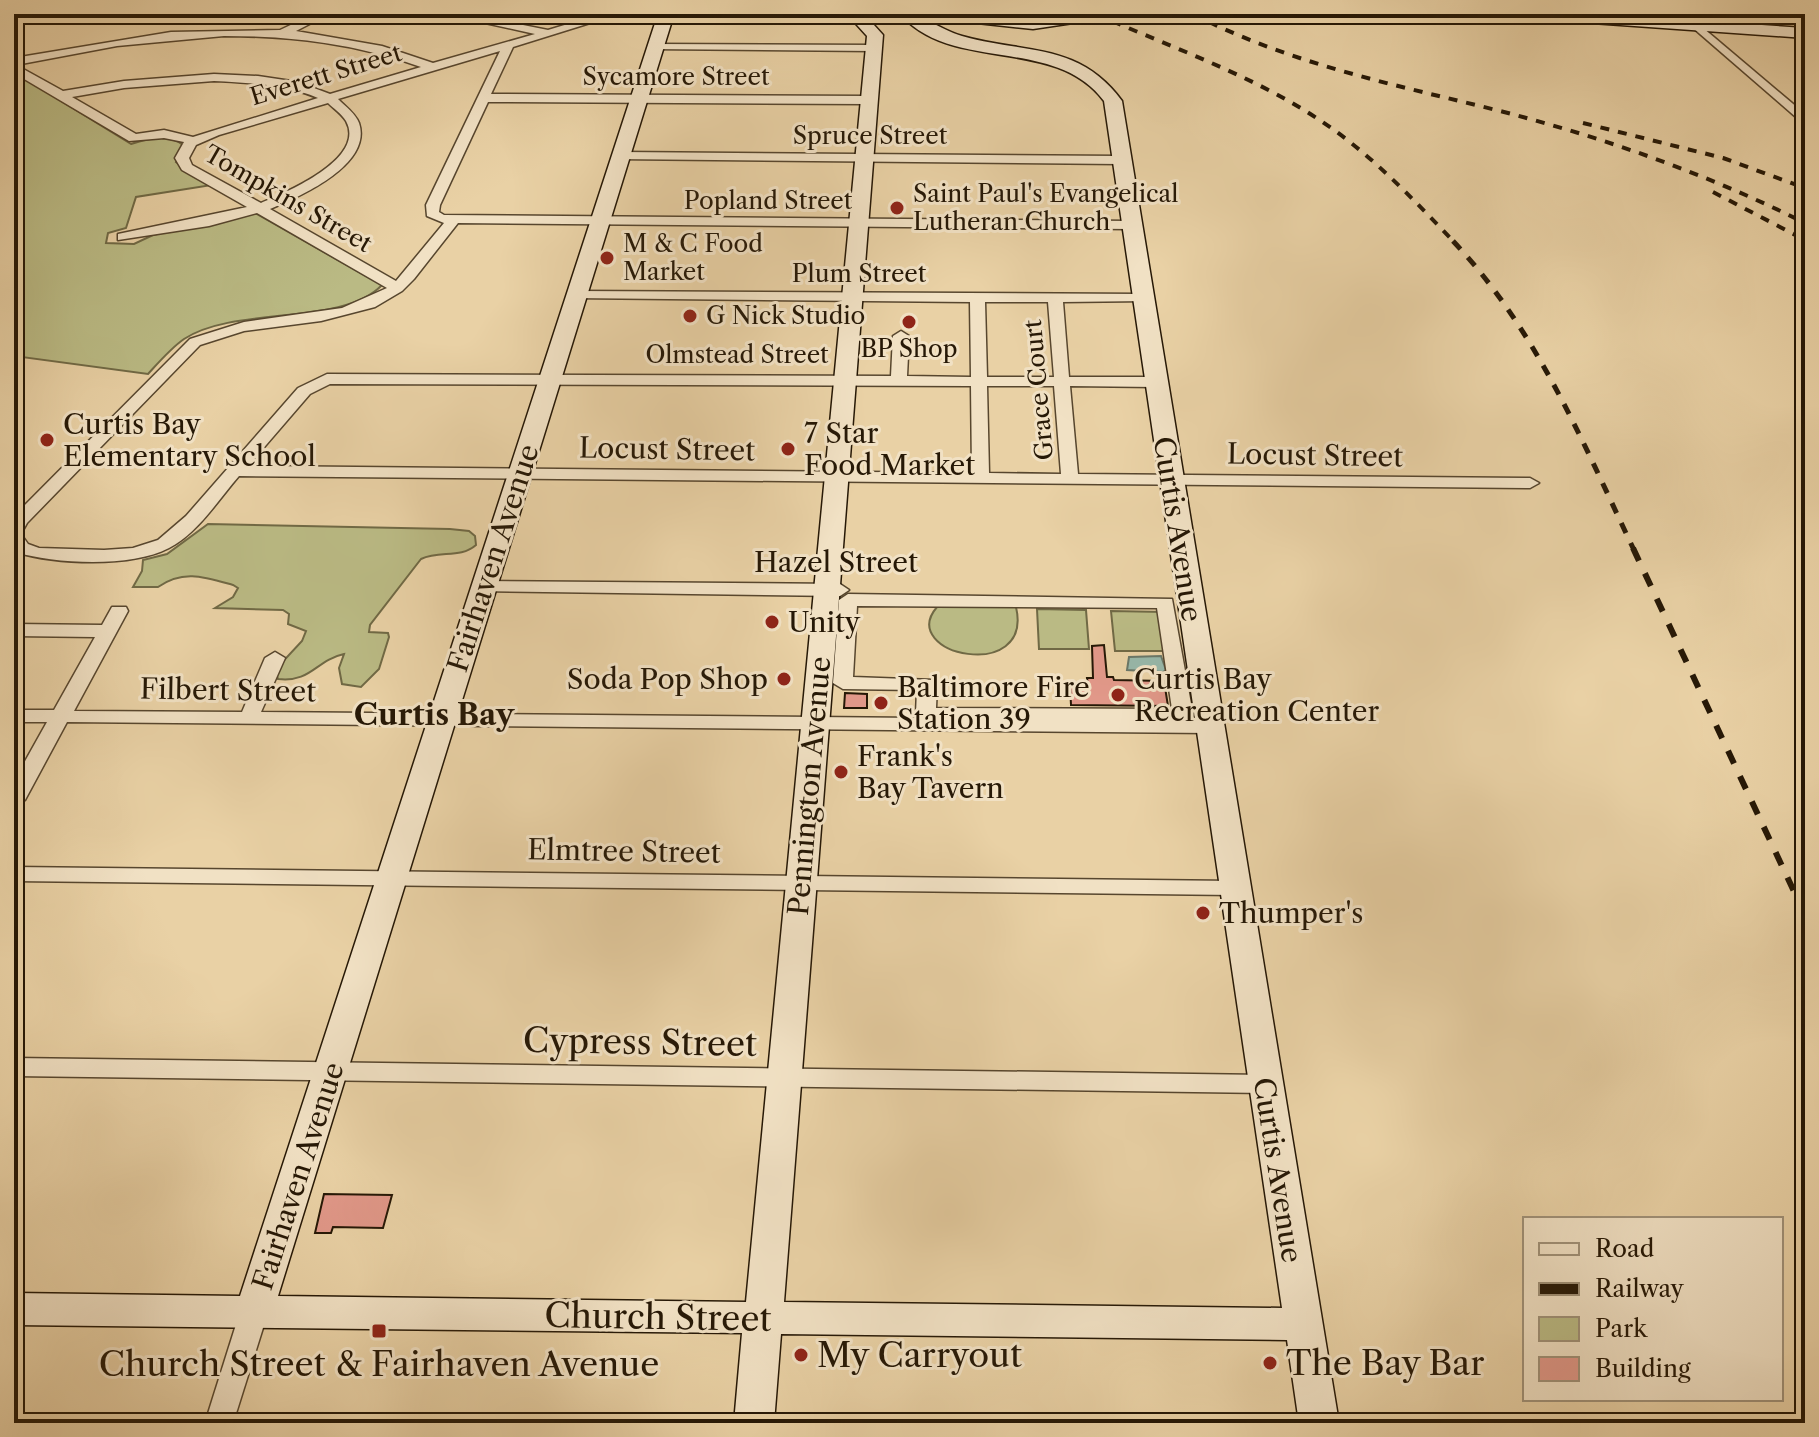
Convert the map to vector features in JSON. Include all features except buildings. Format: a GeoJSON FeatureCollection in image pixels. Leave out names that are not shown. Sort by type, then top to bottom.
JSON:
{"type":"FeatureCollection","features":[{"type":"Feature","properties":{"kind":"main road"},"geometry":{"type":"LineString","coordinates":[[14,22],[33,14]]}},
{"type":"Feature","properties":{"kind":"main road","name":"Fairhaven Avenue"},"geometry":{"type":"LineString","coordinates":[[254,1312],[666,14]]}},
{"type":"Feature","properties":{"kind":"main road"},"geometry":{"type":"LineString","coordinates":[[855,14],[874,42]]}},
{"type":"Feature","properties":{"kind":"main road","name":"Curtis Avenue"},"geometry":{"type":"LineString","coordinates":[[908,14],[928,32],[1070,64],[1099,81],[1113,101],[1141,298],[1319,1423]]}},
{"type":"Feature","properties":{"kind":"main road"},"geometry":{"type":"LineString","coordinates":[[940,14],[1031,19],[1073,14]]}},
{"type":"Feature","properties":{"kind":"main road"},"geometry":{"type":"LineString","coordinates":[[955,40],[946,32],[949,26],[982,16],[1049,23],[1100,14]]}},
{"type":"Feature","properties":{"kind":"main road"},"geometry":{"type":"LineString","coordinates":[[1535,14],[1805,33]]}},
{"type":"Feature","properties":{"kind":"main road","name":"Pennington Avenue"},"geometry":{"type":"LineString","coordinates":[[754,1423],[814,723],[837,595],[835,477],[867,100],[874,42],[884,15]]}},
{"type":"Feature","properties":{"kind":"main road","name":"Church Street"},"geometry":{"type":"LineString","coordinates":[[14,1309],[1302,1324]]}},
{"type":"Feature","properties":{"kind":"street"},"geometry":{"type":"LineString","coordinates":[[280,34],[323,14]]}},
{"type":"Feature","properties":{"kind":"street"},"geometry":{"type":"LineString","coordinates":[[450,14],[549,33]]}},
{"type":"Feature","properties":{"kind":"street","name":"Everett Street"},"geometry":{"type":"LineString","coordinates":[[191,142],[326,98],[613,14]]}},
{"type":"Feature","properties":{"kind":"street"},"geometry":{"type":"LineString","coordinates":[[1696,25],[1805,121]]}},
{"type":"Feature","properties":{"kind":"street"},"geometry":{"type":"LineString","coordinates":[[14,62],[160,38],[280,34],[381,49],[432,67]]}},
{"type":"Feature","properties":{"kind":"street"},"geometry":{"type":"LineString","coordinates":[[655,47],[874,42]]}},
{"type":"Feature","properties":{"kind":"street"},"geometry":{"type":"LineString","coordinates":[[236,471],[192,520],[164,544],[120,554],[38,553],[21,548],[16,530],[195,342],[237,327],[353,309],[397,288],[453,221],[435,217],[432,209],[509,44]]}},
{"type":"Feature","properties":{"kind":"street","name":"Tompkins Street"},"geometry":{"type":"LineString","coordinates":[[14,68],[134,138],[164,134],[183,136],[191,142],[183,153],[183,163],[397,288]]}},
{"type":"Feature","properties":{"kind":"street"},"geometry":{"type":"LineString","coordinates":[[58,96],[117,84],[201,77],[275,82],[326,98],[343,110],[353,123],[350,152],[316,181],[257,207],[217,220],[123,237]]}},
{"type":"Feature","properties":{"kind":"street","name":"Sycamore Street"},"geometry":{"type":"LineString","coordinates":[[484,98],[867,100]]}},
{"type":"Feature","properties":{"kind":"street","name":"Spruce Street"},"geometry":{"type":"LineString","coordinates":[[621,156],[1120,160]]}},
{"type":"Feature","properties":{"kind":"street","name":"Popland Street"},"geometry":{"type":"LineString","coordinates":[[453,221],[1130,225]]}},
{"type":"Feature","properties":{"kind":"street","name":"Plum Street"},"geometry":{"type":"LineString","coordinates":[[577,295],[1141,298]]}},
{"type":"Feature","properties":{"kind":"street"},"geometry":{"type":"LineString","coordinates":[[977,297],[981,478]]}},
{"type":"Feature","properties":{"kind":"street","name":"Grace Court"},"geometry":{"type":"LineString","coordinates":[[1055,297],[1070,479]]}},
{"type":"Feature","properties":{"kind":"street"},"geometry":{"type":"LineString","coordinates":[[899,380],[901,336]]}},
{"type":"Feature","properties":{"kind":"street","name":"Olmstead Street"},"geometry":{"type":"LineString","coordinates":[[236,471],[304,391],[318,382],[337,378],[1155,382]]}},
{"type":"Feature","properties":{"kind":"street","name":"Locust Street"},"geometry":{"type":"LineString","coordinates":[[236,471],[1530,483]]}},
{"type":"Feature","properties":{"kind":"street","name":"Hazel Street"},"geometry":{"type":"LineString","coordinates":[[484,587],[837,595],[1188,593]]}},
{"type":"Feature","properties":{"kind":"street"},"geometry":{"type":"LineString","coordinates":[[837,595],[1165,603],[1183,715],[926,714],[927,684],[843,683],[837,595]]}},
{"type":"Feature","properties":{"kind":"street"},"geometry":{"type":"LineString","coordinates":[[14,800],[119,611]]}},
{"type":"Feature","properties":{"kind":"street"},"geometry":{"type":"LineString","coordinates":[[14,630],[108,631]]}},
{"type":"Feature","properties":{"kind":"street"},"geometry":{"type":"LineString","coordinates":[[249,718],[275,658]]}},
{"type":"Feature","properties":{"kind":"street","name":"Filbert Street"},"geometry":{"type":"LineString","coordinates":[[14,716],[1209,727]]}},
{"type":"Feature","properties":{"kind":"street","name":"Elmtree Street"},"geometry":{"type":"LineString","coordinates":[[14,874],[1234,888]]}},
{"type":"Feature","properties":{"kind":"street","name":"Cypress Street"},"geometry":{"type":"LineString","coordinates":[[14,1067],[1265,1084]]}},
{"type":"Feature","properties":{"kind":"street","name":"Fairhaven Avenue"},"geometry":{"type":"LineString","coordinates":[[219,1423],[254,1312]]}},
{"type":"Feature","properties":{"kind":"green space"},"geometry":{"type":"Polygon","coordinates":[[[14,72],[131,144],[158,138],[177,141],[183,145],[176,162],[212,185],[136,197],[126,228],[108,233],[106,243],[134,244],[153,235],[255,213],[382,285],[364,298],[342,306],[231,322],[206,329],[184,339],[148,374],[14,356],[14,72]]]}},
{"type":"Feature","properties":{"kind":"green space"},"geometry":{"type":"Polygon","coordinates":[[[208,524],[450,529],[469,531],[475,536],[476,545],[463,552],[421,559],[370,625],[369,632],[388,633],[389,637],[379,669],[361,687],[342,684],[339,668],[344,654],[298,678],[278,679],[275,670],[302,641],[306,631],[288,624],[289,614],[283,610],[215,608],[233,597],[238,588],[233,585],[204,577],[185,576],[158,587],[133,587],[142,571],[143,560],[167,554],[208,524]]]}},
{"type":"Feature","properties":{"kind":"green space"},"geometry":{"type":"Polygon","coordinates":[[[937,607],[1016,607],[1016,631],[1005,646],[988,653],[968,654],[949,648],[935,638],[929,624],[937,607]]]}},
{"type":"Feature","properties":{"kind":"green space"},"geometry":{"type":"Polygon","coordinates":[[[1037,609],[1086,610],[1089,649],[1039,649],[1037,609]]]}},
{"type":"Feature","properties":{"kind":"green space"},"geometry":{"type":"Polygon","coordinates":[[[1111,611],[1165,612],[1171,651],[1115,651],[1111,611]]]}},
{"type":"Feature","properties":{"kind":"shaded area"},"geometry":{"type":"Polygon","coordinates":[[[1161,656],[1166,670],[1163,672],[1127,670],[1129,657],[1161,656]]]}},
{"type":"Feature","properties":{"kind":"railway"},"geometry":{"type":"LineString","coordinates":[[1096,14],[1265,88],[1318,119],[1373,161],[1455,243]]}},
{"type":"Feature","properties":{"kind":"railway"},"geometry":{"type":"LineString","coordinates":[[1193,14],[1230,32],[1307,60],[1620,146],[1732,189],[1805,223]]}},
{"type":"Feature","properties":{"kind":"railway"},"geometry":{"type":"LineString","coordinates":[[1583,123],[1723,158],[1805,188]]}},
{"type":"Feature","properties":{"kind":"railway"},"geometry":{"type":"LineString","coordinates":[[1713,192],[1805,240]]}},
{"type":"Feature","properties":{"kind":"railway"},"geometry":{"type":"LineString","coordinates":[[1453,241],[1483,275],[1509,312],[1556,388],[1634,550]]}},
{"type":"Feature","properties":{"kind":"railway"},"geometry":{"type":"LineString","coordinates":[[1633,548],[1805,915]]}},
{"type":"Feature","properties":{"kind":"place","name":"Saint Paul's Evangelical Lutheran Church"},"geometry":{"type":"Point","coordinates":[897,208]}},
{"type":"Feature","properties":{"kind":"place","name":"M & C Food Market"},"geometry":{"type":"Point","coordinates":[607,258]}},
{"type":"Feature","properties":{"kind":"place","name":"G Nick Studio"},"geometry":{"type":"Point","coordinates":[690,316]}},
{"type":"Feature","properties":{"kind":"place","name":"BP Shop"},"geometry":{"type":"Point","coordinates":[909,322]}},
{"type":"Feature","properties":{"kind":"place","name":"Curtis Bay Elementary School"},"geometry":{"type":"Point","coordinates":[47,440]}},
{"type":"Feature","properties":{"kind":"place","name":"7 Star Food Market"},"geometry":{"type":"Point","coordinates":[788,449]}},
{"type":"Feature","properties":{"kind":"place","name":"Unity"},"geometry":{"type":"Point","coordinates":[772,622]}},
{"type":"Feature","properties":{"kind":"place","name":"Soda Pop Shop"},"geometry":{"type":"Point","coordinates":[784,679]}},
{"type":"Feature","properties":{"kind":"place","name":"Curtis Bay Recreation Center"},"geometry":{"type":"Point","coordinates":[1118,695]}},
{"type":"Feature","properties":{"kind":"place","name":"Baltimore Fire Station 39"},"geometry":{"type":"Point","coordinates":[881,703]}},
{"type":"Feature","properties":{"kind":"place","name":"Frank's Bay Tavern"},"geometry":{"type":"Point","coordinates":[841,772]}},
{"type":"Feature","properties":{"kind":"place","name":"Thumper's"},"geometry":{"type":"Point","coordinates":[1203,913]}},
{"type":"Feature","properties":{"kind":"place","name":"Church Street & Fairhaven Avenue"},"geometry":{"type":"Point","coordinates":[379,1331]}},
{"type":"Feature","properties":{"kind":"place","name":"My Carryout"},"geometry":{"type":"Point","coordinates":[801,1355]}},
{"type":"Feature","properties":{"kind":"place","name":"The Bay Bar"},"geometry":{"type":"Point","coordinates":[1270,1363]}},
{"type":"Feature","properties":{"kind":"district","name":"Curtis Bay"},"geometry":{"type":"Point","coordinates":[434,715]}}]}
